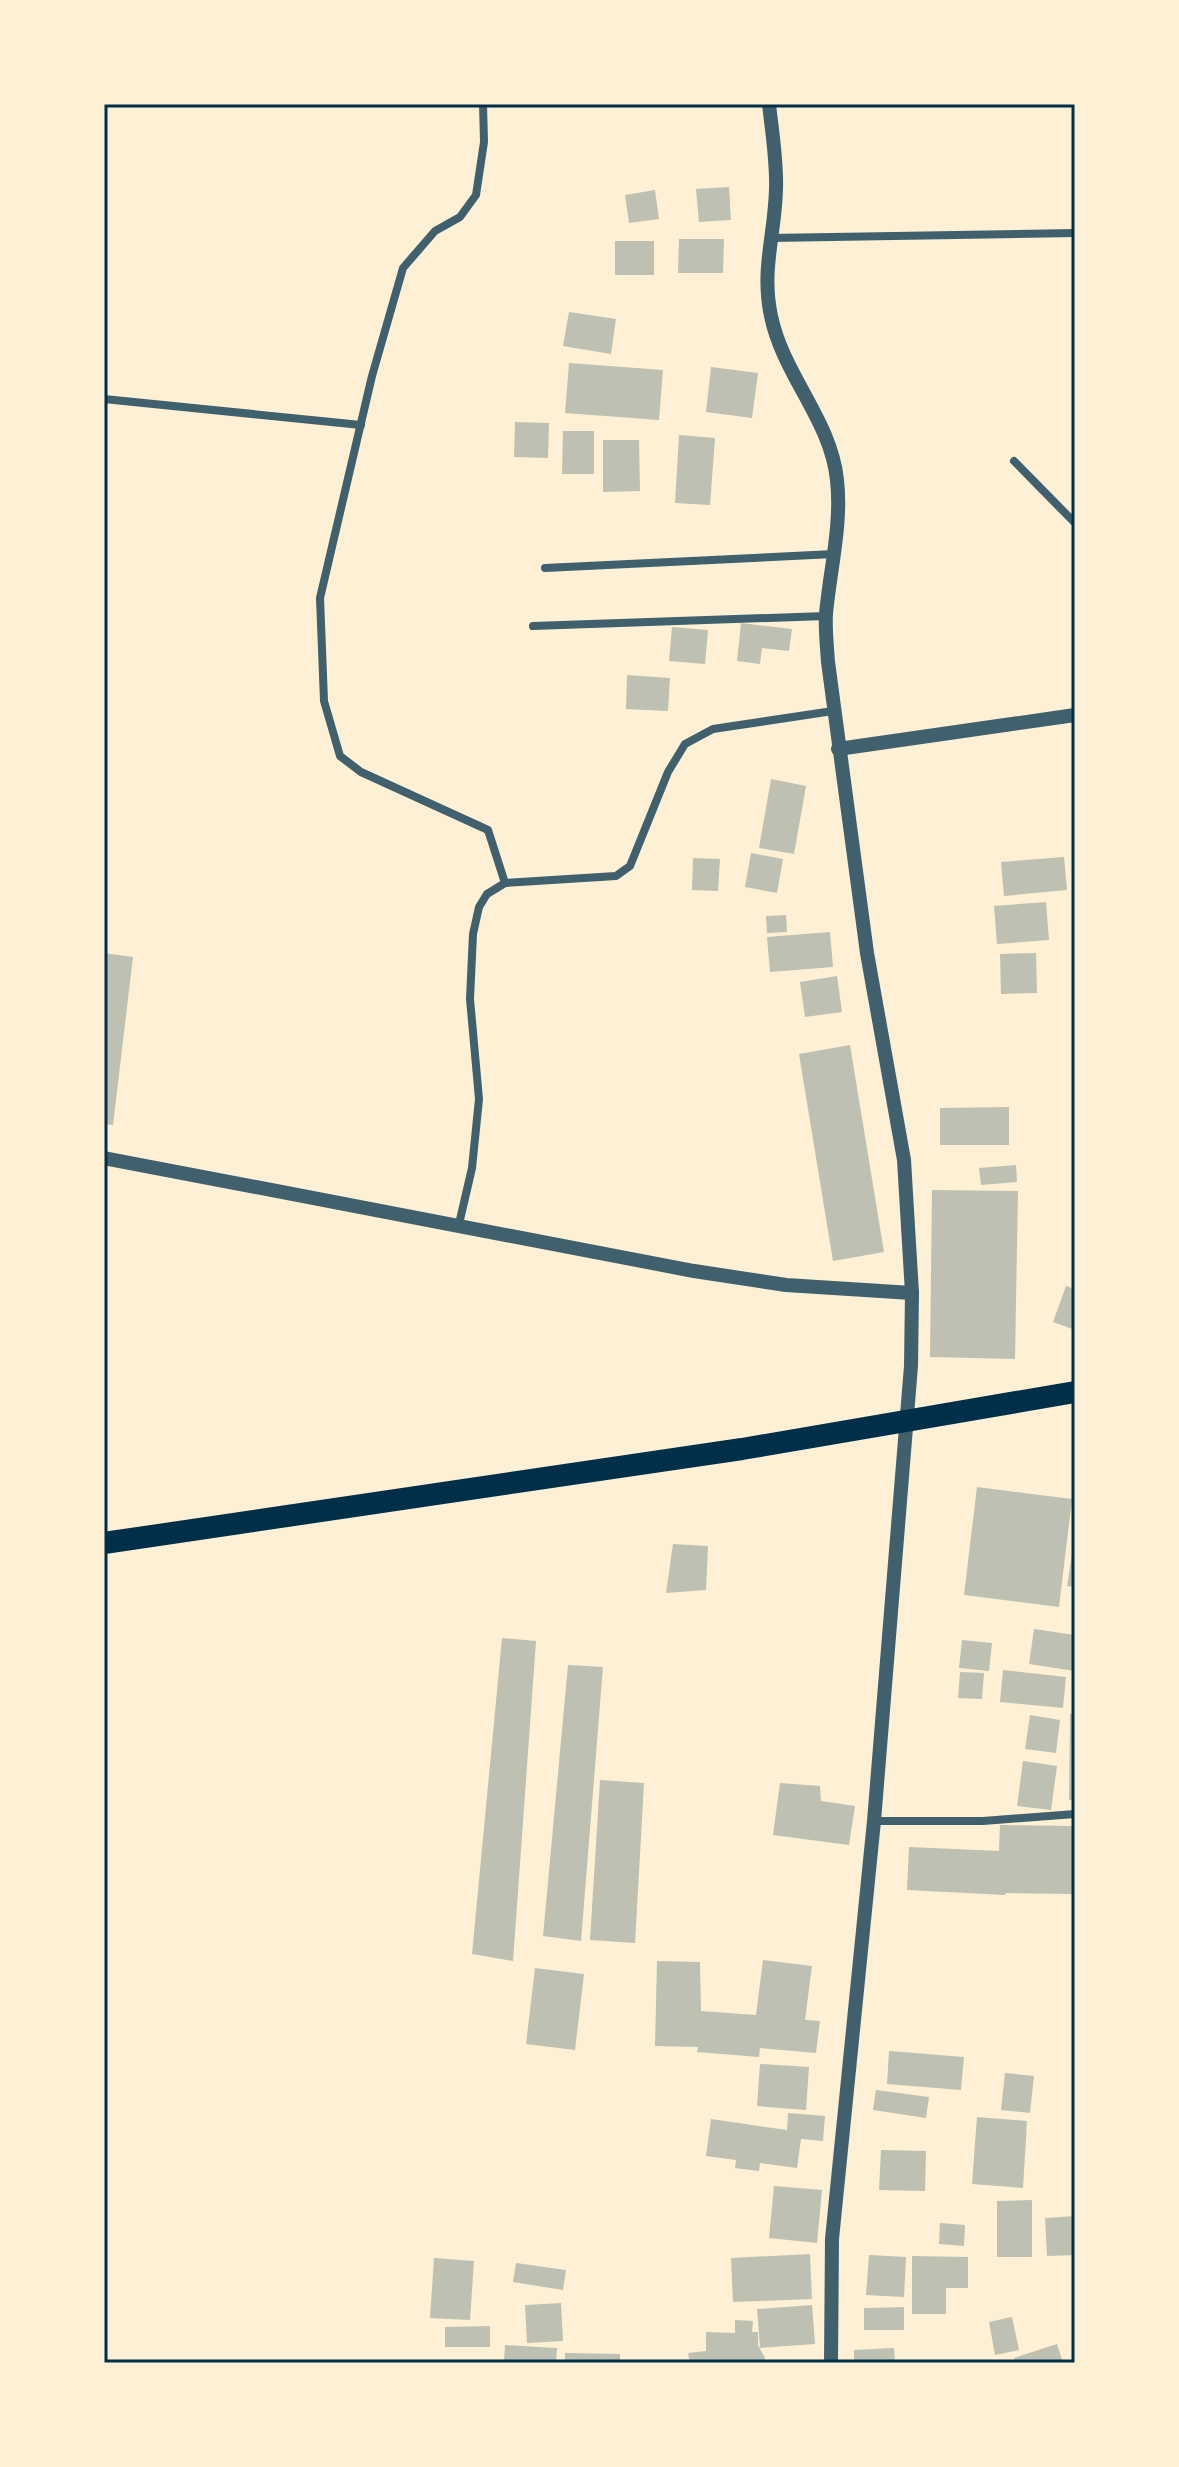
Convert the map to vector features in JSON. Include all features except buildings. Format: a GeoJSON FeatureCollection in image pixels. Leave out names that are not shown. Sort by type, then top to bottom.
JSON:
{"type":"FeatureCollection","features":[{"type":"Feature","properties":{"kind":"highway"},"geometry":{"type":"LineString","coordinates":[[104,1543],[742,1449],[1075,1392]]}},
{"type":"Feature","properties":{"kind":"street"},"geometry":{"type":"LineString","coordinates":[[483,104],[484,142],[476,195],[460,217],[435,231],[403,268],[361,425],[320,598],[324,701],[340,756],[361,772],[488,830],[505,883]]}},
{"type":"Feature","properties":{"kind":"street"},"geometry":{"type":"LineString","coordinates":[[769,104],[776,189],[766,285],[772,320],[789,366],[834,457],[837,483],[834,554],[826,616],[833,711],[867,953],[904,1160],[912,1293],[911,1366],[874,1821],[832,2239],[831,2363]]}},
{"type":"Feature","properties":{"kind":"street"},"geometry":{"type":"LineString","coordinates":[[770,238],[1075,233]]}},
{"type":"Feature","properties":{"kind":"street"},"geometry":{"type":"LineString","coordinates":[[104,399],[361,425]]}},
{"type":"Feature","properties":{"kind":"street"},"geometry":{"type":"LineString","coordinates":[[1014,461],[1075,523]]}},
{"type":"Feature","properties":{"kind":"street"},"geometry":{"type":"LineString","coordinates":[[545,568],[834,554]]}},
{"type":"Feature","properties":{"kind":"street"},"geometry":{"type":"LineString","coordinates":[[533,626],[826,616]]}},
{"type":"Feature","properties":{"kind":"street"},"geometry":{"type":"LineString","coordinates":[[459,1224],[472,1168],[479,1099],[470,999],[473,934],[479,907],[487,894],[505,883],[616,876],[630,866],[668,772],[685,744],[713,729],[833,711]]}},
{"type":"Feature","properties":{"kind":"street"},"geometry":{"type":"LineString","coordinates":[[838,749],[1075,715]]}},
{"type":"Feature","properties":{"kind":"street"},"geometry":{"type":"LineString","coordinates":[[104,1158],[459,1224],[599,1254],[786,1285],[912,1293]]}},
{"type":"Feature","properties":{"kind":"street"},"geometry":{"type":"LineString","coordinates":[[874,1821],[983,1821],[1075,1814]]}}]}
